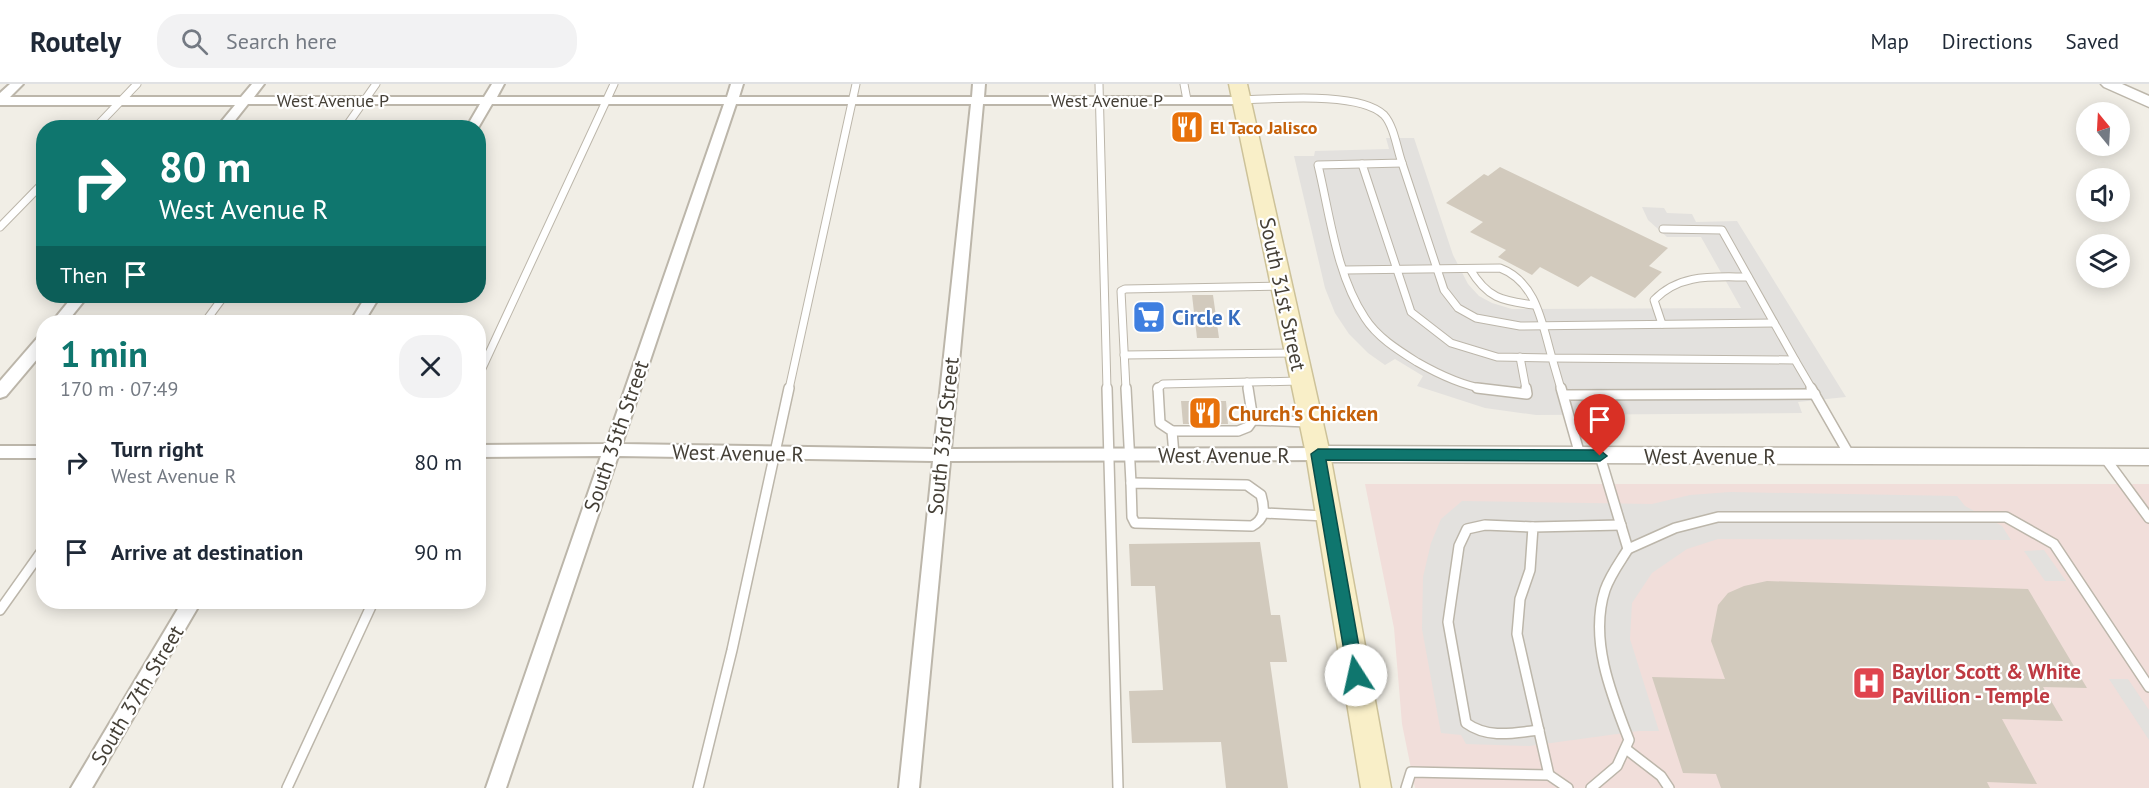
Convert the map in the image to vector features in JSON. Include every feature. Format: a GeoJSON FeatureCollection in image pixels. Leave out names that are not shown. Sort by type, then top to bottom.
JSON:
{"type":"FeatureCollection","features":[{"type":"Feature","properties":{"kind":"main road","name":"South 31st Street"},"geometry":{"type":"LineString","coordinates":[[1239,92],[1318,454],[1376,788]]}},
{"type":"Feature","properties":{"kind":"street"},"geometry":{"type":"LineString","coordinates":[[0,100],[17,84]]}},
{"type":"Feature","properties":{"kind":"street"},"geometry":{"type":"LineString","coordinates":[[229,120],[258,84]]}},
{"type":"Feature","properties":{"kind":"street"},"geometry":{"type":"LineString","coordinates":[[477,120],[498,84]]}},
{"type":"Feature","properties":{"kind":"street"},"geometry":{"type":"LineString","coordinates":[[2109,84],[2149,102]]}},
{"type":"Feature","properties":{"kind":"street","name":"West Avenue P"},"geometry":{"type":"LineString","coordinates":[[0,100],[607,99],[734,92],[853,100],[978,92],[1099,100],[1186,100],[1239,92]]}},
{"type":"Feature","properties":{"kind":"street","name":"South 35th Street"},"geometry":{"type":"LineString","coordinates":[[496,788],[734,92]]}},
{"type":"Feature","properties":{"kind":"street","name":"South 33rd Street"},"geometry":{"type":"LineString","coordinates":[[909,788],[978,92]]}},
{"type":"Feature","properties":{"kind":"street"},"geometry":{"type":"LineString","coordinates":[[64,315],[75,303]]}},
{"type":"Feature","properties":{"kind":"street"},"geometry":{"type":"LineString","coordinates":[[0,392],[36,349]]}},
{"type":"Feature","properties":{"kind":"street","name":"West Avenue R"},"geometry":{"type":"LineString","coordinates":[[486,452],[610,450],[1129,456],[1318,454],[2149,457]]}},
{"type":"Feature","properties":{"kind":"street"},"geometry":{"type":"LineString","coordinates":[[0,452],[36,452]]}},
{"type":"Feature","properties":{"kind":"street","name":"South 37th Street"},"geometry":{"type":"LineString","coordinates":[[81,788],[188,609]]}},
{"type":"Feature","properties":{"kind":"lane"},"geometry":{"type":"LineString","coordinates":[[103,120],[137,84]]}},
{"type":"Feature","properties":{"kind":"lane"},"geometry":{"type":"LineString","coordinates":[[351,120],[376,84]]}},
{"type":"Feature","properties":{"kind":"lane"},"geometry":{"type":"LineString","coordinates":[[486,360],[614,84]]}},
{"type":"Feature","properties":{"kind":"lane"},"geometry":{"type":"LineString","coordinates":[[698,788],[734,639],[856,84]]}},
{"type":"Feature","properties":{"kind":"lane"},"geometry":{"type":"LineString","coordinates":[[1099,84],[1107,455],[1118,788]]}},
{"type":"Feature","properties":{"kind":"lane"},"geometry":{"type":"LineString","coordinates":[[1184,84],[1186,100]]}},
{"type":"Feature","properties":{"kind":"lane"},"geometry":{"type":"LineString","coordinates":[[1239,92],[1342,99],[1365,103],[1384,115],[1448,299],[1465,314],[1496,324],[1542,326],[1774,323]]}},
{"type":"Feature","properties":{"kind":"lane"},"geometry":{"type":"LineString","coordinates":[[1402,163],[1318,165],[1349,284],[1365,320],[1392,345],[1428,369],[1464,385],[1527,394],[1520,357]]}},
{"type":"Feature","properties":{"kind":"lane"},"geometry":{"type":"LineString","coordinates":[[1362,164],[1411,312],[1451,343],[1497,357],[1795,360]]}},
{"type":"Feature","properties":{"kind":"lane"},"geometry":{"type":"LineString","coordinates":[[0,227],[36,190]]}},
{"type":"Feature","properties":{"kind":"lane"},"geometry":{"type":"LineString","coordinates":[[1663,229],[1722,230],[1850,457]]}},
{"type":"Feature","properties":{"kind":"lane"},"geometry":{"type":"LineString","coordinates":[[1470,268],[1479,285],[1490,296],[1507,302],[1534,305]]}},
{"type":"Feature","properties":{"kind":"lane"},"geometry":{"type":"LineString","coordinates":[[1345,270],[1500,268],[1517,275],[1526,286],[1534,305],[1564,395],[1621,525],[1628,549]]}},
{"type":"Feature","properties":{"kind":"lane"},"geometry":{"type":"LineString","coordinates":[[1662,324],[1654,300],[1673,282],[1687,279],[1748,277]]}},
{"type":"Feature","properties":{"kind":"lane"},"geometry":{"type":"LineString","coordinates":[[1131,483],[1247,485],[1257,489],[1263,496],[1264,513],[1260,522],[1252,526],[1135,523],[1132,517],[1121,291],[1125,289],[1282,286]]}},
{"type":"Feature","properties":{"kind":"lane"},"geometry":{"type":"LineString","coordinates":[[1124,355],[1296,352]]}},
{"type":"Feature","properties":{"kind":"lane"},"geometry":{"type":"LineString","coordinates":[[1248,382],[1253,420],[1248,427],[1238,431],[1172,431],[1160,423],[1157,388],[1163,384],[1248,382],[1303,381]]}},
{"type":"Feature","properties":{"kind":"lane"},"geometry":{"type":"LineString","coordinates":[[1564,395],[1815,394]]}},
{"type":"Feature","properties":{"kind":"lane"},"geometry":{"type":"LineString","coordinates":[[1253,420],[1311,422]]}},
{"type":"Feature","properties":{"kind":"lane"},"geometry":{"type":"LineString","coordinates":[[1172,431],[1174,455]]}},
{"type":"Feature","properties":{"kind":"lane"},"geometry":{"type":"LineString","coordinates":[[2105,458],[2149,518]]}},
{"type":"Feature","properties":{"kind":"lane"},"geometry":{"type":"LineString","coordinates":[[1264,513],[1329,516]]}},
{"type":"Feature","properties":{"kind":"lane"},"geometry":{"type":"LineString","coordinates":[[1591,788],[1617,766],[1629,740],[1611,694],[1599,631],[1604,590],[1628,549],[1675,528],[1718,517],[2006,517],[2054,544],[2149,687]]}},
{"type":"Feature","properties":{"kind":"lane"},"geometry":{"type":"LineString","coordinates":[[1539,730],[1488,733],[1474,730],[1466,723],[1448,622],[1459,546],[1467,529],[1485,525],[1621,525]]}},
{"type":"Feature","properties":{"kind":"lane"},"geometry":{"type":"LineString","coordinates":[[1533,526],[1530,570],[1520,599],[1517,634],[1549,775]]}},
{"type":"Feature","properties":{"kind":"lane"},"geometry":{"type":"LineString","coordinates":[[0,610],[36,559]]}},
{"type":"Feature","properties":{"kind":"lane"},"geometry":{"type":"LineString","coordinates":[[287,788],[370,609]]}},
{"type":"Feature","properties":{"kind":"lane"},"geometry":{"type":"LineString","coordinates":[[1626,749],[1661,776],[1669,788]]}},
{"type":"Feature","properties":{"kind":"lane"},"geometry":{"type":"LineString","coordinates":[[1406,788],[1411,772],[1549,775],[1568,788]]}},
{"type":"Feature","properties":{"kind":"shaded area"},"geometry":{"type":"Polygon","coordinates":[[[1386,138],[1414,138],[1453,255],[1468,284],[1479,296],[1512,309],[1741,308],[1701,237],[1667,237],[1648,220],[1642,207],[1664,208],[1667,213],[1692,214],[1696,222],[1737,221],[1846,397],[1798,402],[1802,413],[1536,415],[1485,408],[1417,386],[1423,376],[1395,359],[1385,365],[1368,353],[1349,334],[1335,313],[1325,288],[1294,156],[1314,156],[1315,151],[1389,149],[1386,138]]]}},
{"type":"Feature","properties":{"kind":"shaded area"},"geometry":{"type":"Polygon","coordinates":[[[1365,484],[2149,484],[2149,788],[1415,788],[1402,724],[1394,628],[1365,484]]]}},
{"type":"Feature","properties":{"kind":"shaded area"},"geometry":{"type":"Polygon","coordinates":[[[1730,492],[1957,496],[1965,506],[2002,526],[2011,540],[1718,539],[1687,549],[1652,573],[1632,603],[1630,639],[1659,731],[1639,731],[1529,746],[1466,744],[1461,735],[1441,733],[1422,629],[1423,577],[1431,543],[1441,519],[1462,501],[1652,504],[1690,495],[1730,492]]]}},
{"type":"Feature","properties":{"kind":"shaded area"},"geometry":{"type":"Polygon","coordinates":[[[2044,550],[2066,581],[2045,581],[2024,551],[2044,550]]]}},
{"type":"Feature","properties":{"kind":"shaded area"},"geometry":{"type":"Polygon","coordinates":[[[2109,679],[2128,679],[2149,710],[2149,740],[2109,679]]]}},
{"type":"Feature","properties":{"kind":"building"},"geometry":{"type":"Polygon","coordinates":[[[1500,167],[1668,248],[1649,266],[1662,272],[1635,298],[1591,276],[1578,287],[1540,267],[1532,275],[1498,257],[1506,250],[1470,232],[1483,222],[1446,203],[1484,174],[1488,176],[1500,167]]]}},
{"type":"Feature","properties":{"kind":"building"},"geometry":{"type":"Polygon","coordinates":[[[1192,295],[1213,295],[1219,338],[1197,338],[1192,295]]]}},
{"type":"Feature","properties":{"kind":"building","name":"Circle K"},"geometry":{"type":"Polygon","coordinates":[[[1135,303],[1160,303],[1163,332],[1138,333],[1135,303]]]}},
{"type":"Feature","properties":{"kind":"building","name":"Church's Chicken"},"geometry":{"type":"Polygon","coordinates":[[[1181,401],[1226,401],[1228,424],[1183,424],[1181,401]]]}},
{"type":"Feature","properties":{"kind":"building"},"geometry":{"type":"Polygon","coordinates":[[[1260,542],[1271,615],[1280,615],[1287,662],[1270,662],[1288,788],[1226,788],[1221,742],[1132,743],[1129,691],[1163,690],[1155,586],[1131,586],[1129,544],[1260,542]]]}},
{"type":"Feature","properties":{"kind":"building","name":"Baylor Scott & White Pavillion - Temple"},"geometry":{"type":"Polygon","coordinates":[[[1767,581],[2028,589],[2087,688],[2043,687],[2063,721],[2002,719],[2037,784],[1987,782],[1990,788],[1721,788],[1716,774],[1683,773],[1652,677],[1725,679],[1711,641],[1718,605],[1728,593],[1744,586],[1767,581]]]}},
{"type":"Feature","properties":{"kind":"place","name":"El Taco Jalisco"},"geometry":{"type":"Point","coordinates":[1187,127]}},
{"type":"Feature","properties":{"kind":"place","name":"Circle K"},"geometry":{"type":"Point","coordinates":[1149,317]}},
{"type":"Feature","properties":{"kind":"place","name":"Church's Chicken"},"geometry":{"type":"Point","coordinates":[1205,413]}},
{"type":"Feature","properties":{"kind":"place","name":"Baylor Scott & White Pavillion - Temple"},"geometry":{"type":"Point","coordinates":[1869,683]}},
{"type":"Feature","properties":{"kind":"route"},"geometry":{"type":"LineString","coordinates":[[1356,675],[1318,454],[1600,456]]}}]}
